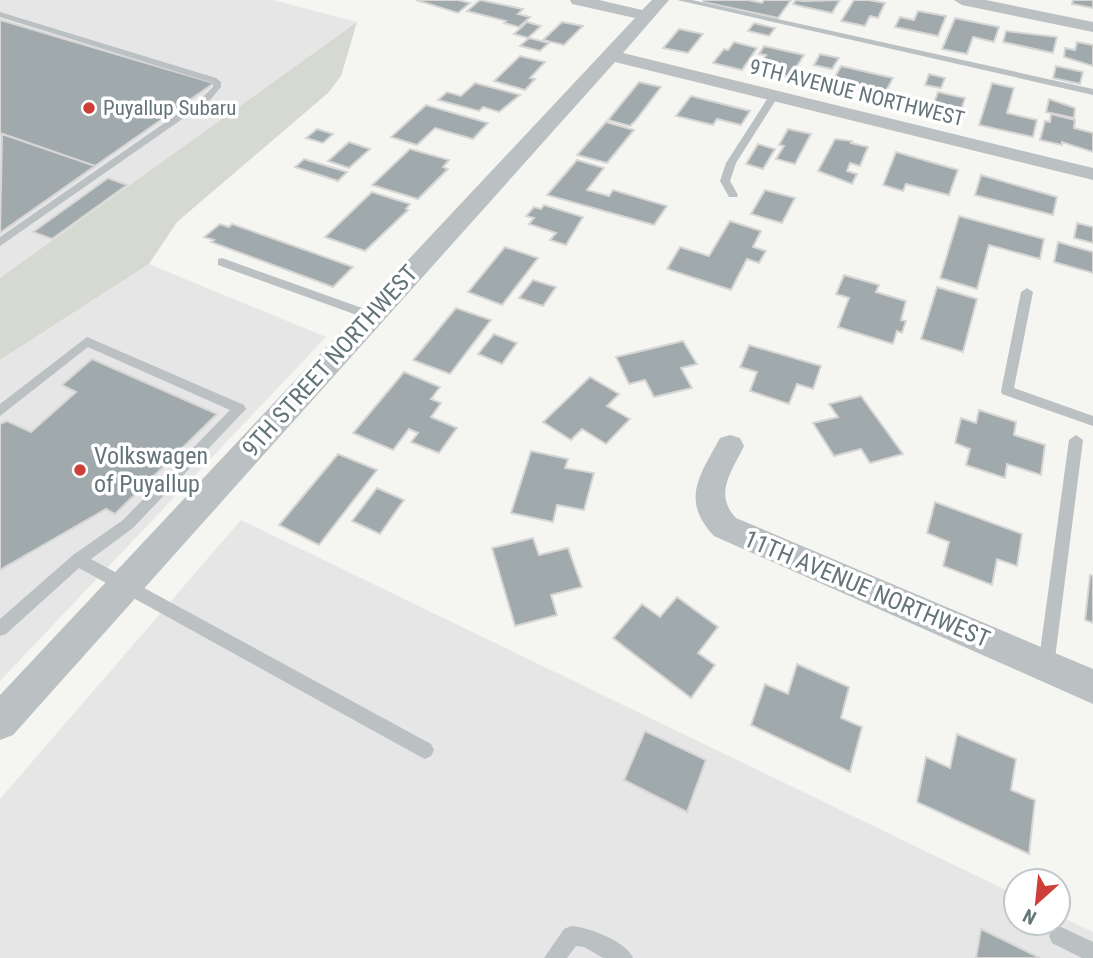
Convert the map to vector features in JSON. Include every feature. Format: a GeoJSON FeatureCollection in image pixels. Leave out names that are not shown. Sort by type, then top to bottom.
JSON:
{"type":"FeatureCollection","features":[{"type":"Feature","properties":{"kind":"street"},"geometry":{"type":"LineString","coordinates":[[578,0],[653,8]]}},
{"type":"Feature","properties":{"kind":"street"},"geometry":{"type":"LineString","coordinates":[[962,0],[1093,27]]}},
{"type":"Feature","properties":{"kind":"street","name":"9TH STREET NORTHWEST"},"geometry":{"type":"LineString","coordinates":[[0,722],[653,8]]}},
{"type":"Feature","properties":{"kind":"street","name":"9TH AVENUE NORTHWEST"},"geometry":{"type":"LineString","coordinates":[[610,55],[1093,174]]}},
{"type":"Feature","properties":{"kind":"street","name":"11TH AVENUE NORTHWEST"},"geometry":{"type":"LineString","coordinates":[[730,446],[709,494],[709,508],[724,527],[1093,687]]}},
{"type":"Feature","properties":{"kind":"lane"},"geometry":{"type":"LineString","coordinates":[[681,0],[1093,92]]}},
{"type":"Feature","properties":{"kind":"lane"},"geometry":{"type":"LineString","coordinates":[[0,14],[217,82],[217,87],[208,97],[0,242]]}},
{"type":"Feature","properties":{"kind":"lane"},"geometry":{"type":"LineString","coordinates":[[733,195],[725,181],[731,163],[774,95]]}},
{"type":"Feature","properties":{"kind":"lane"},"geometry":{"type":"LineString","coordinates":[[222,262],[372,316]]}},
{"type":"Feature","properties":{"kind":"lane"},"geometry":{"type":"LineString","coordinates":[[1027,292],[1007,391],[1093,421]]}},
{"type":"Feature","properties":{"kind":"lane"},"geometry":{"type":"LineString","coordinates":[[0,411],[87,341],[239,409],[128,524],[78,560],[0,629]]}},
{"type":"Feature","properties":{"kind":"lane"},"geometry":{"type":"LineString","coordinates":[[1046,666],[1076,440]]}},
{"type":"Feature","properties":{"kind":"lane"},"geometry":{"type":"LineString","coordinates":[[78,560],[425,750]]}},
{"type":"Feature","properties":{"kind":"lane"},"geometry":{"type":"LineString","coordinates":[[554,958],[571,936],[586,937],[623,958]]}},
{"type":"Feature","properties":{"kind":"lane"},"geometry":{"type":"LineString","coordinates":[[1061,937],[1093,953]]}},
{"type":"Feature","properties":{"kind":"shaded area"},"geometry":{"type":"Polygon","coordinates":[[[0,0],[273,0],[357,22],[0,278],[0,0]]]}},
{"type":"Feature","properties":{"kind":"shaded area"},"geometry":{"type":"Polygon","coordinates":[[[357,22],[341,76],[328,93],[177,222],[149,264],[0,360],[0,278],[357,22]]]}},
{"type":"Feature","properties":{"kind":"shaded area"},"geometry":{"type":"Polygon","coordinates":[[[149,264],[326,337],[0,681],[0,360],[149,264]]]}},
{"type":"Feature","properties":{"kind":"shaded area"},"geometry":{"type":"Polygon","coordinates":[[[241,520],[1002,888],[1002,937],[1072,937],[1072,922],[1093,932],[1093,958],[0,958],[0,799],[241,520]]]}},
{"type":"Feature","properties":{"kind":"building"},"geometry":{"type":"Polygon","coordinates":[[[416,0],[458,0],[470,3],[458,13],[416,0]]]}},
{"type":"Feature","properties":{"kind":"building"},"geometry":{"type":"Polygon","coordinates":[[[480,0],[523,9],[518,14],[530,17],[519,27],[467,11],[480,0]]]}},
{"type":"Feature","properties":{"kind":"building"},"geometry":{"type":"Polygon","coordinates":[[[748,0],[762,3],[764,0],[791,0],[778,18],[703,2],[748,0]]]}},
{"type":"Feature","properties":{"kind":"building"},"geometry":{"type":"Polygon","coordinates":[[[796,0],[840,0],[832,13],[793,4],[796,0]]]}},
{"type":"Feature","properties":{"kind":"building"},"geometry":{"type":"Polygon","coordinates":[[[854,0],[885,3],[878,18],[870,16],[865,26],[841,21],[854,0]]]}},
{"type":"Feature","properties":{"kind":"building"},"geometry":{"type":"Polygon","coordinates":[[[1073,0],[1093,0],[1093,8],[1072,4],[1073,0]]]}},
{"type":"Feature","properties":{"kind":"building"},"geometry":{"type":"Polygon","coordinates":[[[918,11],[946,16],[938,36],[895,27],[900,17],[914,20],[918,11]]]}},
{"type":"Feature","properties":{"kind":"building"},"geometry":{"type":"Polygon","coordinates":[[[955,18],[999,27],[994,42],[973,37],[967,54],[942,49],[955,18]]]}},
{"type":"Feature","properties":{"kind":"building","name":"Puyallup Subaru"},"geometry":{"type":"Polygon","coordinates":[[[0,20],[214,83],[95,166],[0,133],[0,20]]]}},
{"type":"Feature","properties":{"kind":"building"},"geometry":{"type":"Polygon","coordinates":[[[527,22],[541,26],[528,38],[514,34],[527,22]]]}},
{"type":"Feature","properties":{"kind":"building"},"geometry":{"type":"Polygon","coordinates":[[[562,22],[583,26],[564,45],[543,40],[562,22]]]}},
{"type":"Feature","properties":{"kind":"building"},"geometry":{"type":"Polygon","coordinates":[[[754,23],[775,28],[769,36],[748,31],[754,23]]]}},
{"type":"Feature","properties":{"kind":"building"},"geometry":{"type":"Polygon","coordinates":[[[679,29],[703,34],[688,53],[663,48],[679,29]]]}},
{"type":"Feature","properties":{"kind":"building"},"geometry":{"type":"Polygon","coordinates":[[[1006,31],[1057,37],[1053,53],[1003,42],[1006,31]]]}},
{"type":"Feature","properties":{"kind":"building"},"geometry":{"type":"Polygon","coordinates":[[[529,38],[549,43],[540,51],[520,46],[529,38]]]}},
{"type":"Feature","properties":{"kind":"building"},"geometry":{"type":"Polygon","coordinates":[[[734,42],[757,48],[742,70],[713,63],[724,49],[728,50],[734,42]]]}},
{"type":"Feature","properties":{"kind":"building"},"geometry":{"type":"Polygon","coordinates":[[[1077,42],[1093,45],[1093,66],[1064,57],[1065,48],[1075,50],[1077,42]]]}},
{"type":"Feature","properties":{"kind":"building"},"geometry":{"type":"Polygon","coordinates":[[[764,46],[804,55],[790,77],[778,74],[775,78],[754,73],[766,55],[759,54],[764,46]]]}},
{"type":"Feature","properties":{"kind":"building"},"geometry":{"type":"Polygon","coordinates":[[[820,54],[839,58],[832,69],[814,65],[820,54]]]}},
{"type":"Feature","properties":{"kind":"building"},"geometry":{"type":"Polygon","coordinates":[[[520,56],[545,62],[530,78],[535,79],[525,90],[494,81],[520,56]]]}},
{"type":"Feature","properties":{"kind":"building"},"geometry":{"type":"Polygon","coordinates":[[[841,66],[893,78],[886,91],[834,79],[841,66]]]}},
{"type":"Feature","properties":{"kind":"building"},"geometry":{"type":"Polygon","coordinates":[[[1056,66],[1083,72],[1080,84],[1053,78],[1056,66]]]}},
{"type":"Feature","properties":{"kind":"building"},"geometry":{"type":"Polygon","coordinates":[[[929,74],[945,78],[941,88],[925,85],[929,74]]]}},
{"type":"Feature","properties":{"kind":"building"},"geometry":{"type":"Polygon","coordinates":[[[639,82],[661,87],[630,126],[608,120],[639,82]]]}},
{"type":"Feature","properties":{"kind":"building"},"geometry":{"type":"Polygon","coordinates":[[[475,83],[520,95],[499,112],[483,107],[479,111],[438,100],[447,92],[461,96],[475,83]]]}},
{"type":"Feature","properties":{"kind":"building"},"geometry":{"type":"Polygon","coordinates":[[[992,83],[1014,88],[1007,113],[1037,120],[1033,137],[979,125],[992,83]]]}},
{"type":"Feature","properties":{"kind":"building"},"geometry":{"type":"Polygon","coordinates":[[[938,92],[965,98],[957,123],[929,116],[938,92]]]}},
{"type":"Feature","properties":{"kind":"building"},"geometry":{"type":"Polygon","coordinates":[[[691,96],[750,111],[741,125],[717,119],[713,125],[676,116],[691,96]]]}},
{"type":"Feature","properties":{"kind":"building"},"geometry":{"type":"Polygon","coordinates":[[[1049,99],[1075,108],[1074,118],[1046,112],[1049,99]]]}},
{"type":"Feature","properties":{"kind":"building"},"geometry":{"type":"Polygon","coordinates":[[[426,105],[488,123],[473,139],[435,128],[417,145],[391,137],[426,105]]]}},
{"type":"Feature","properties":{"kind":"building"},"geometry":{"type":"Polygon","coordinates":[[[1051,114],[1075,120],[1074,128],[1093,133],[1093,152],[1062,142],[1062,145],[1040,140],[1045,121],[1050,122],[1051,114]]]}},
{"type":"Feature","properties":{"kind":"building"},"geometry":{"type":"Polygon","coordinates":[[[606,122],[634,130],[607,163],[577,155],[606,122]]]}},
{"type":"Feature","properties":{"kind":"building"},"geometry":{"type":"Polygon","coordinates":[[[317,129],[333,134],[323,143],[306,138],[317,129]]]}},
{"type":"Feature","properties":{"kind":"building"},"geometry":{"type":"Polygon","coordinates":[[[788,129],[811,134],[795,164],[776,159],[784,146],[779,145],[788,129]]]}},
{"type":"Feature","properties":{"kind":"building"},"geometry":{"type":"Polygon","coordinates":[[[2,134],[95,166],[0,233],[2,134]]]}},
{"type":"Feature","properties":{"kind":"building"},"geometry":{"type":"Polygon","coordinates":[[[835,139],[868,147],[860,166],[850,163],[847,171],[857,174],[852,184],[818,171],[835,139]]]}},
{"type":"Feature","properties":{"kind":"building"},"geometry":{"type":"Polygon","coordinates":[[[349,142],[370,149],[349,168],[328,161],[349,142]]]}},
{"type":"Feature","properties":{"kind":"building"},"geometry":{"type":"Polygon","coordinates":[[[758,144],[775,149],[763,169],[746,164],[758,144]]]}},
{"type":"Feature","properties":{"kind":"building"},"geometry":{"type":"Polygon","coordinates":[[[410,149],[449,160],[443,167],[448,169],[418,199],[372,185],[410,149]]]}},
{"type":"Feature","properties":{"kind":"building"},"geometry":{"type":"Polygon","coordinates":[[[896,152],[958,170],[949,195],[906,184],[903,191],[883,185],[896,152]]]}},
{"type":"Feature","properties":{"kind":"building"},"geometry":{"type":"Polygon","coordinates":[[[304,159],[347,172],[338,181],[295,167],[304,159]]]}},
{"type":"Feature","properties":{"kind":"building"},"geometry":{"type":"Polygon","coordinates":[[[577,160],[604,168],[587,190],[609,196],[613,190],[667,206],[654,225],[547,195],[577,160]]]}},
{"type":"Feature","properties":{"kind":"building"},"geometry":{"type":"Polygon","coordinates":[[[981,175],[1057,197],[1053,215],[975,195],[981,175]]]}},
{"type":"Feature","properties":{"kind":"building"},"geometry":{"type":"Polygon","coordinates":[[[108,178],[127,185],[52,239],[33,232],[108,178]]]}},
{"type":"Feature","properties":{"kind":"building"},"geometry":{"type":"Polygon","coordinates":[[[765,190],[795,198],[782,223],[751,214],[765,190]]]}},
{"type":"Feature","properties":{"kind":"building"},"geometry":{"type":"Polygon","coordinates":[[[372,192],[410,204],[406,209],[408,210],[365,251],[325,237],[372,192]]]}},
{"type":"Feature","properties":{"kind":"building"},"geometry":{"type":"Polygon","coordinates":[[[544,205],[583,217],[566,245],[550,240],[556,233],[529,224],[534,218],[526,216],[534,207],[541,209],[544,205]]]}},
{"type":"Feature","properties":{"kind":"building"},"geometry":{"type":"Polygon","coordinates":[[[959,216],[1044,239],[1040,259],[989,245],[977,289],[940,278],[959,216]]]}},
{"type":"Feature","properties":{"kind":"building"},"geometry":{"type":"Polygon","coordinates":[[[730,221],[761,231],[753,247],[766,251],[759,263],[747,259],[731,290],[667,269],[680,247],[709,256],[730,221]]]}},
{"type":"Feature","properties":{"kind":"building"},"geometry":{"type":"Polygon","coordinates":[[[1077,223],[1093,227],[1093,243],[1074,238],[1077,223]]]}},
{"type":"Feature","properties":{"kind":"building"},"geometry":{"type":"Polygon","coordinates":[[[220,224],[229,227],[232,224],[353,267],[333,287],[211,242],[214,240],[204,237],[220,224]]]}},
{"type":"Feature","properties":{"kind":"building"},"geometry":{"type":"Polygon","coordinates":[[[1058,242],[1093,252],[1093,273],[1054,262],[1058,242]]]}},
{"type":"Feature","properties":{"kind":"building"},"geometry":{"type":"Polygon","coordinates":[[[505,247],[538,258],[502,305],[468,292],[505,247]]]}},
{"type":"Feature","properties":{"kind":"building"},"geometry":{"type":"Polygon","coordinates":[[[844,275],[879,285],[876,292],[906,301],[901,320],[906,321],[902,333],[897,331],[893,344],[838,327],[849,298],[836,294],[844,275]]]}},
{"type":"Feature","properties":{"kind":"building"},"geometry":{"type":"Polygon","coordinates":[[[533,280],[556,287],[543,306],[519,298],[533,280]]]}},
{"type":"Feature","properties":{"kind":"building"},"geometry":{"type":"Polygon","coordinates":[[[937,287],[977,299],[963,352],[921,339],[937,287]]]}},
{"type":"Feature","properties":{"kind":"building"},"geometry":{"type":"Polygon","coordinates":[[[456,308],[491,320],[450,374],[413,360],[456,308]]]}},
{"type":"Feature","properties":{"kind":"building"},"geometry":{"type":"Polygon","coordinates":[[[494,334],[517,343],[502,364],[478,354],[494,334]]]}},
{"type":"Feature","properties":{"kind":"building"},"geometry":{"type":"Polygon","coordinates":[[[683,341],[697,364],[681,368],[692,388],[654,397],[645,380],[629,384],[616,357],[683,341]]]}},
{"type":"Feature","properties":{"kind":"building"},"geometry":{"type":"Polygon","coordinates":[[[749,345],[821,366],[813,389],[797,384],[789,404],[750,391],[757,372],[740,367],[749,345]]]}},
{"type":"Feature","properties":{"kind":"building","name":"Volkswagen of Puyallup"},"geometry":{"type":"Polygon","coordinates":[[[92,359],[217,414],[115,514],[106,509],[0,570],[0,424],[7,421],[31,432],[76,392],[62,385],[92,359]]]}},
{"type":"Feature","properties":{"kind":"building"},"geometry":{"type":"Polygon","coordinates":[[[404,372],[440,387],[431,399],[441,403],[431,417],[457,428],[439,453],[411,442],[418,433],[409,429],[393,450],[353,433],[404,372]]]}},
{"type":"Feature","properties":{"kind":"building"},"geometry":{"type":"Polygon","coordinates":[[[590,377],[619,394],[607,406],[630,419],[606,444],[582,429],[571,440],[543,422],[590,377]]]}},
{"type":"Feature","properties":{"kind":"building"},"geometry":{"type":"Polygon","coordinates":[[[861,396],[903,454],[870,463],[861,449],[834,456],[813,423],[838,417],[829,404],[861,396]]]}},
{"type":"Feature","properties":{"kind":"building"},"geometry":{"type":"Polygon","coordinates":[[[979,410],[1016,422],[1014,435],[1045,445],[1041,475],[1007,464],[1005,478],[966,465],[970,449],[955,443],[961,418],[976,423],[979,410]]]}},
{"type":"Feature","properties":{"kind":"building"},"geometry":{"type":"Polygon","coordinates":[[[531,451],[568,459],[565,468],[594,473],[584,510],[557,505],[553,522],[511,513],[531,451]]]}},
{"type":"Feature","properties":{"kind":"building"},"geometry":{"type":"Polygon","coordinates":[[[338,454],[377,470],[319,545],[279,525],[338,454]]]}},
{"type":"Feature","properties":{"kind":"building"},"geometry":{"type":"Polygon","coordinates":[[[377,488],[404,500],[380,534],[352,521],[377,488]]]}},
{"type":"Feature","properties":{"kind":"building"},"geometry":{"type":"Polygon","coordinates":[[[935,502],[1022,534],[1017,566],[997,559],[992,585],[943,566],[949,542],[927,533],[935,502]]]}},
{"type":"Feature","properties":{"kind":"building"},"geometry":{"type":"Polygon","coordinates":[[[533,538],[539,555],[568,548],[582,587],[551,595],[557,615],[515,626],[492,548],[533,538]]]}},
{"type":"Feature","properties":{"kind":"building"},"geometry":{"type":"Polygon","coordinates":[[[1090,575],[1093,576],[1093,623],[1085,620],[1090,575]]]}},
{"type":"Feature","properties":{"kind":"building"},"geometry":{"type":"Polygon","coordinates":[[[677,597],[718,627],[698,653],[715,665],[691,698],[613,638],[642,604],[660,617],[677,597]]]}},
{"type":"Feature","properties":{"kind":"building"},"geometry":{"type":"Polygon","coordinates":[[[797,664],[849,687],[841,718],[862,727],[850,772],[751,725],[765,684],[788,694],[797,664]]]}},
{"type":"Feature","properties":{"kind":"building"},"geometry":{"type":"Polygon","coordinates":[[[645,731],[706,760],[687,812],[624,780],[645,731]]]}},
{"type":"Feature","properties":{"kind":"building"},"geometry":{"type":"Polygon","coordinates":[[[957,734],[1016,759],[1011,790],[1035,800],[1029,854],[917,802],[926,757],[950,768],[957,734]]]}},
{"type":"Feature","properties":{"kind":"building"},"geometry":{"type":"Polygon","coordinates":[[[981,929],[1040,958],[976,958],[981,929]]]}},
{"type":"Feature","properties":{"kind":"place","name":"Puyallup Subaru"},"geometry":{"type":"Point","coordinates":[89,108]}},
{"type":"Feature","properties":{"kind":"place","name":"Volkswagen of Puyallup"},"geometry":{"type":"Point","coordinates":[80,470]}}]}
